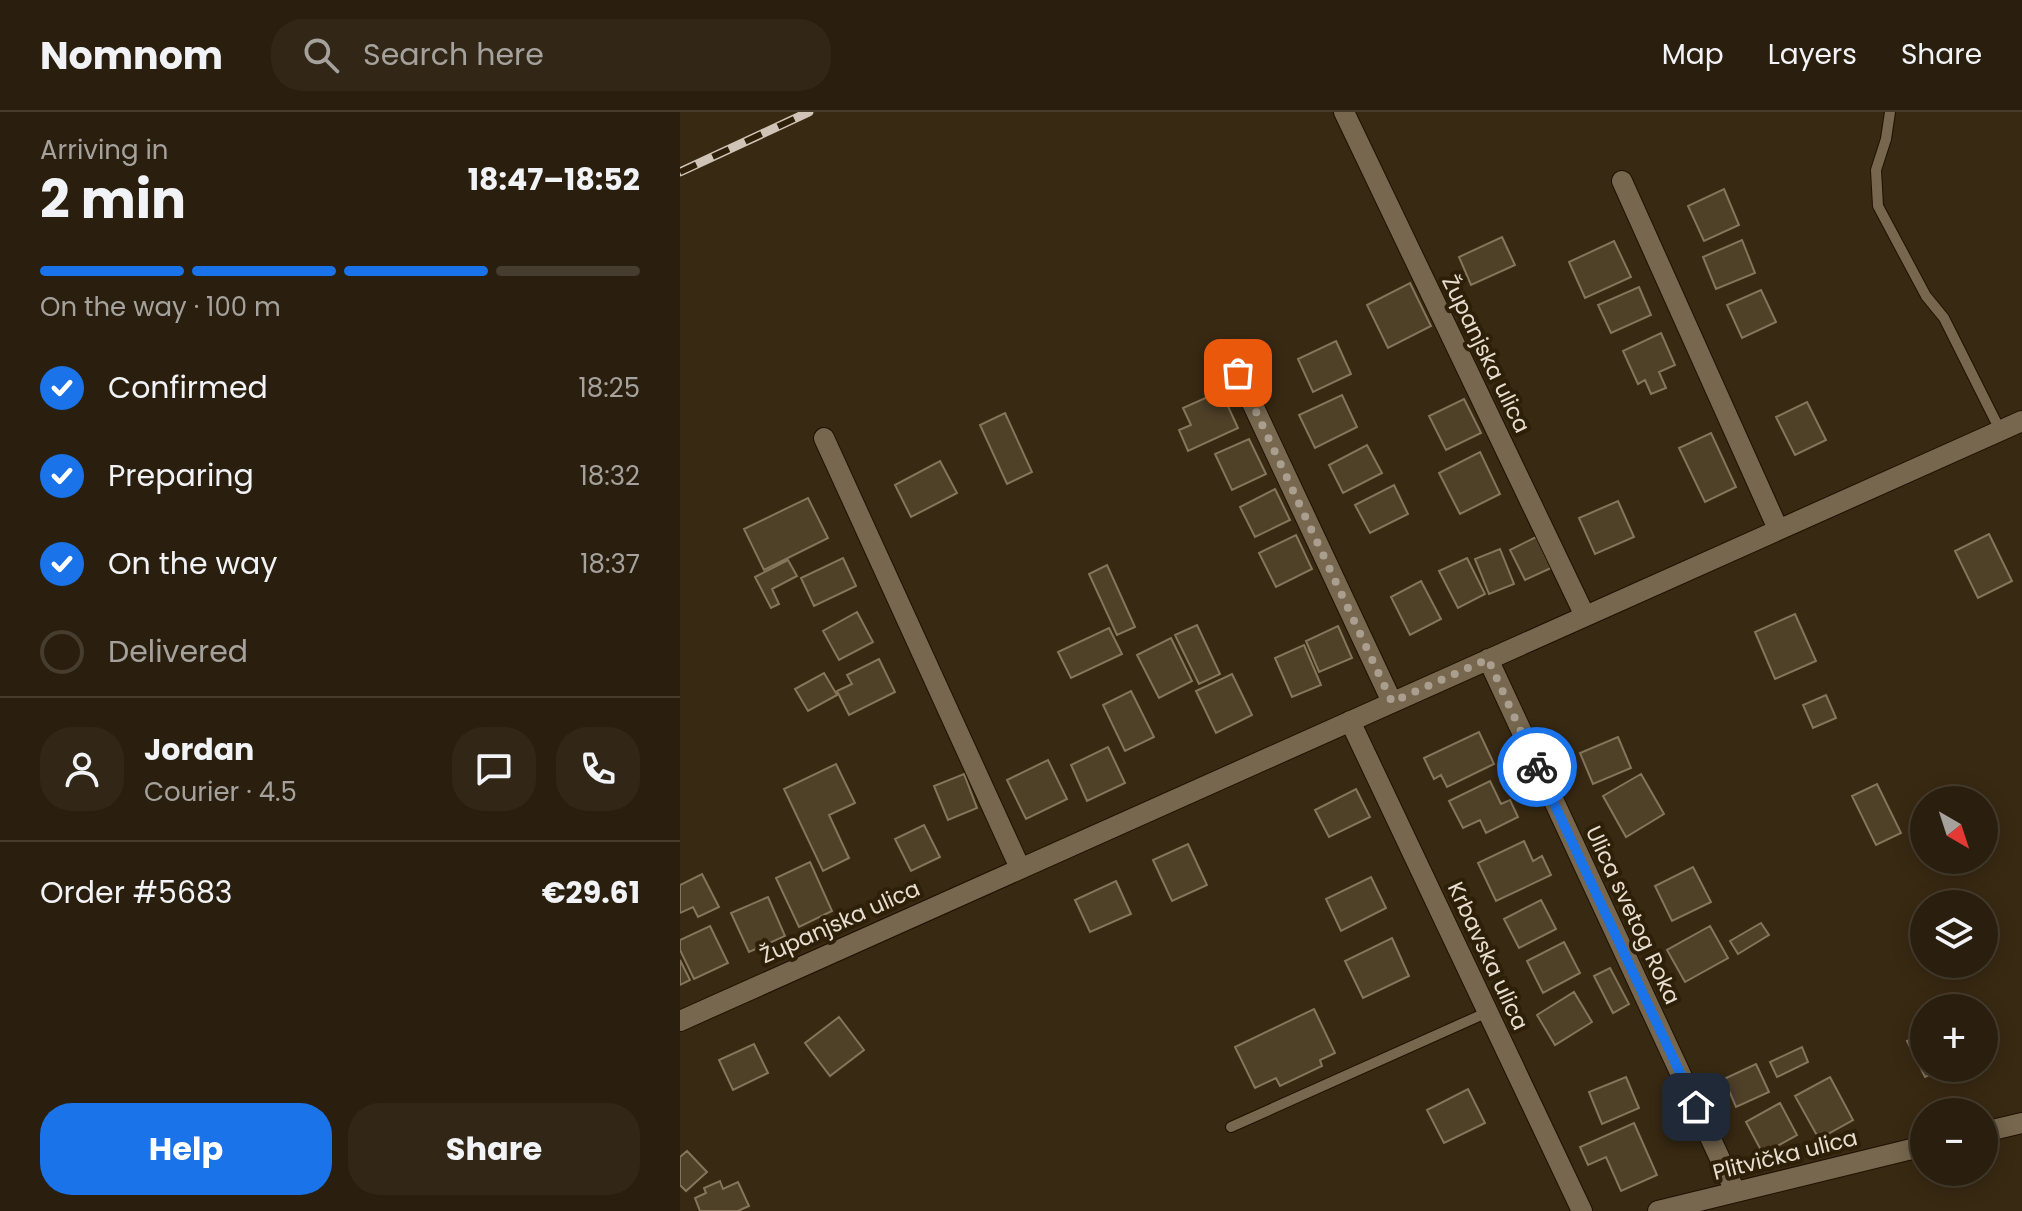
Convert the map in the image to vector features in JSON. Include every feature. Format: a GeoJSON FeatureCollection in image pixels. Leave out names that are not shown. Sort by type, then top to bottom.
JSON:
{"type":"FeatureCollection","features":[{"type":"Feature","properties":{"kind":"street","name":"Županjska ulica"},"geometry":{"type":"LineString","coordinates":[[1344,112],[1585,616]]}},
{"type":"Feature","properties":{"kind":"street"},"geometry":{"type":"LineString","coordinates":[[1622,181],[1778,529]]}},
{"type":"Feature","properties":{"kind":"street"},"geometry":{"type":"LineString","coordinates":[[1238,373],[1392,702]]}},
{"type":"Feature","properties":{"kind":"street","name":"Županjska ulica"},"geometry":{"type":"LineString","coordinates":[[680,1021],[2022,421]]}},
{"type":"Feature","properties":{"kind":"street"},"geometry":{"type":"LineString","coordinates":[[824,438],[1020,868]]}},
{"type":"Feature","properties":{"kind":"street","name":"Ulica svetog Roka"},"geometry":{"type":"LineString","coordinates":[[1488,659],[1735,1191]]}},
{"type":"Feature","properties":{"kind":"street","name":"Krbavska ulica"},"geometry":{"type":"LineString","coordinates":[[1350,721],[1582,1211]]}},
{"type":"Feature","properties":{"kind":"street"},"geometry":{"type":"LineString","coordinates":[[1998,1129],[2022,1123]]}},
{"type":"Feature","properties":{"kind":"street","name":"Plitvička ulica"},"geometry":{"type":"LineString","coordinates":[[1658,1211],[1910,1149]]}},
{"type":"Feature","properties":{"kind":"lane"},"geometry":{"type":"LineString","coordinates":[[1890,112],[1886,139],[1876,170],[1878,206],[1926,296],[1944,318],[2000,430]]}},
{"type":"Feature","properties":{"kind":"lane"},"geometry":{"type":"LineString","coordinates":[[1231,1127],[1488,1012]]}},
{"type":"Feature","properties":{"kind":"building"},"geometry":{"type":"Polygon","coordinates":[[[1724,189],[1739,225],[1704,241],[1688,206],[1724,189]]]}},
{"type":"Feature","properties":{"kind":"building"},"geometry":{"type":"Polygon","coordinates":[[[1502,237],[1515,265],[1471,285],[1459,257],[1502,237]]]}},
{"type":"Feature","properties":{"kind":"building"},"geometry":{"type":"Polygon","coordinates":[[[1742,240],[1755,273],[1716,289],[1703,257],[1742,240]]]}},
{"type":"Feature","properties":{"kind":"building"},"geometry":{"type":"Polygon","coordinates":[[[1614,241],[1631,277],[1585,298],[1569,262],[1614,241]]]}},
{"type":"Feature","properties":{"kind":"building"},"geometry":{"type":"Polygon","coordinates":[[[1410,283],[1431,326],[1388,348],[1367,305],[1410,283]]]}},
{"type":"Feature","properties":{"kind":"building"},"geometry":{"type":"Polygon","coordinates":[[[1639,287],[1651,315],[1611,333],[1598,305],[1639,287]]]}},
{"type":"Feature","properties":{"kind":"building"},"geometry":{"type":"Polygon","coordinates":[[[1761,290],[1776,322],[1742,338],[1727,305],[1761,290]]]}},
{"type":"Feature","properties":{"kind":"building"},"geometry":{"type":"Polygon","coordinates":[[[1661,333],[1675,365],[1659,372],[1666,388],[1651,394],[1645,380],[1638,384],[1623,351],[1661,333]]]}},
{"type":"Feature","properties":{"kind":"building"},"geometry":{"type":"Polygon","coordinates":[[[1336,341],[1351,374],[1313,392],[1298,359],[1336,341]]]}},
{"type":"Feature","properties":{"kind":"building"},"geometry":{"type":"Polygon","coordinates":[[[1221,391],[1238,428],[1188,451],[1179,430],[1191,425],[1183,408],[1221,391]]]}},
{"type":"Feature","properties":{"kind":"building"},"geometry":{"type":"Polygon","coordinates":[[[1342,395],[1357,427],[1315,448],[1299,415],[1342,395]]]}},
{"type":"Feature","properties":{"kind":"building"},"geometry":{"type":"Polygon","coordinates":[[[1464,399],[1481,433],[1446,450],[1429,416],[1464,399]]]}},
{"type":"Feature","properties":{"kind":"building"},"geometry":{"type":"Polygon","coordinates":[[[1807,402],[1826,440],[1795,455],[1776,417],[1807,402]]]}},
{"type":"Feature","properties":{"kind":"building"},"geometry":{"type":"Polygon","coordinates":[[[1005,413],[1032,472],[1007,484],[980,425],[1005,413]]]}},
{"type":"Feature","properties":{"kind":"building"},"geometry":{"type":"Polygon","coordinates":[[[1711,433],[1736,487],[1705,502],[1679,448],[1711,433]]]}},
{"type":"Feature","properties":{"kind":"building"},"geometry":{"type":"Polygon","coordinates":[[[1249,439],[1266,474],[1232,490],[1215,454],[1249,439]]]}},
{"type":"Feature","properties":{"kind":"building"},"geometry":{"type":"Polygon","coordinates":[[[1367,445],[1382,473],[1343,493],[1329,465],[1367,445]]]}},
{"type":"Feature","properties":{"kind":"building"},"geometry":{"type":"Polygon","coordinates":[[[1480,452],[1500,494],[1460,514],[1439,473],[1480,452]]]}},
{"type":"Feature","properties":{"kind":"building"},"geometry":{"type":"Polygon","coordinates":[[[940,461],[957,493],[911,517],[895,485],[940,461]]]}},
{"type":"Feature","properties":{"kind":"building"},"geometry":{"type":"Polygon","coordinates":[[[1394,485],[1408,514],[1370,533],[1355,505],[1394,485]]]}},
{"type":"Feature","properties":{"kind":"building"},"geometry":{"type":"Polygon","coordinates":[[[1275,489],[1290,520],[1255,537],[1240,507],[1275,489]]]}},
{"type":"Feature","properties":{"kind":"building"},"geometry":{"type":"Polygon","coordinates":[[[808,498],[828,538],[764,570],[744,529],[808,498]]]}},
{"type":"Feature","properties":{"kind":"building"},"geometry":{"type":"Polygon","coordinates":[[[1618,501],[1634,537],[1595,554],[1579,518],[1618,501]]]}},
{"type":"Feature","properties":{"kind":"building"},"geometry":{"type":"Polygon","coordinates":[[[1989,534],[2012,581],[1978,598],[1955,551],[1989,534]]]}},
{"type":"Feature","properties":{"kind":"building"},"geometry":{"type":"Polygon","coordinates":[[[1296,535],[1312,569],[1276,587],[1259,553],[1296,535]]]}},
{"type":"Feature","properties":{"kind":"building"},"geometry":{"type":"Polygon","coordinates":[[[1536,537],[1551,568],[1525,580],[1510,550],[1536,537]]]}},
{"type":"Feature","properties":{"kind":"building"},"geometry":{"type":"Polygon","coordinates":[[[1500,549],[1514,584],[1489,594],[1475,559],[1500,549]]]}},
{"type":"Feature","properties":{"kind":"building"},"geometry":{"type":"Polygon","coordinates":[[[843,558],[856,586],[814,606],[801,578],[843,558]]]}},
{"type":"Feature","properties":{"kind":"building"},"geometry":{"type":"Polygon","coordinates":[[[1467,558],[1485,594],[1458,608],[1439,571],[1467,558]]]}},
{"type":"Feature","properties":{"kind":"building"},"geometry":{"type":"Polygon","coordinates":[[[788,560],[797,576],[772,589],[779,604],[771,608],[755,577],[788,560]]]}},
{"type":"Feature","properties":{"kind":"building"},"geometry":{"type":"Polygon","coordinates":[[[1107,565],[1135,627],[1117,635],[1089,574],[1107,565]]]}},
{"type":"Feature","properties":{"kind":"building"},"geometry":{"type":"Polygon","coordinates":[[[1421,581],[1441,619],[1410,635],[1391,597],[1421,581]]]}},
{"type":"Feature","properties":{"kind":"building"},"geometry":{"type":"Polygon","coordinates":[[[857,612],[873,642],[839,660],[823,631],[857,612]]]}},
{"type":"Feature","properties":{"kind":"building"},"geometry":{"type":"Polygon","coordinates":[[[1795,614],[1816,661],[1775,679],[1755,632],[1795,614]]]}},
{"type":"Feature","properties":{"kind":"building"},"geometry":{"type":"Polygon","coordinates":[[[1197,625],[1220,674],[1199,684],[1175,635],[1197,625]]]}},
{"type":"Feature","properties":{"kind":"building"},"geometry":{"type":"Polygon","coordinates":[[[1338,626],[1352,658],[1319,672],[1306,641],[1338,626]]]}},
{"type":"Feature","properties":{"kind":"building"},"geometry":{"type":"Polygon","coordinates":[[[1109,628],[1122,654],[1071,678],[1058,652],[1109,628]]]}},
{"type":"Feature","properties":{"kind":"building"},"geometry":{"type":"Polygon","coordinates":[[[1171,638],[1192,681],[1159,698],[1137,655],[1171,638]]]}},
{"type":"Feature","properties":{"kind":"building"},"geometry":{"type":"Polygon","coordinates":[[[1304,645],[1321,685],[1292,697],[1275,658],[1304,645]]]}},
{"type":"Feature","properties":{"kind":"building"},"geometry":{"type":"Polygon","coordinates":[[[879,659],[895,692],[849,715],[837,691],[852,684],[847,675],[879,659]]]}},
{"type":"Feature","properties":{"kind":"building"},"geometry":{"type":"Polygon","coordinates":[[[824,673],[837,695],[808,711],[795,689],[824,673]]]}},
{"type":"Feature","properties":{"kind":"building"},"geometry":{"type":"Polygon","coordinates":[[[1232,674],[1252,715],[1216,733],[1196,691],[1232,674]]]}},
{"type":"Feature","properties":{"kind":"building"},"geometry":{"type":"Polygon","coordinates":[[[1131,691],[1154,737],[1125,751],[1103,705],[1131,691]]]}},
{"type":"Feature","properties":{"kind":"building"},"geometry":{"type":"Polygon","coordinates":[[[1826,695],[1836,718],[1813,728],[1803,705],[1826,695]]]}},
{"type":"Feature","properties":{"kind":"building"},"geometry":{"type":"Polygon","coordinates":[[[1479,732],[1494,764],[1447,787],[1441,775],[1434,779],[1424,758],[1479,732]]]}},
{"type":"Feature","properties":{"kind":"building"},"geometry":{"type":"Polygon","coordinates":[[[1618,737],[1631,768],[1593,784],[1580,753],[1618,737]]]}},
{"type":"Feature","properties":{"kind":"building"},"geometry":{"type":"Polygon","coordinates":[[[1108,747],[1125,783],[1087,801],[1071,765],[1108,747]]]}},
{"type":"Feature","properties":{"kind":"building"},"geometry":{"type":"Polygon","coordinates":[[[1048,760],[1067,799],[1026,819],[1007,780],[1048,760]]]}},
{"type":"Feature","properties":{"kind":"building"},"geometry":{"type":"Polygon","coordinates":[[[836,764],[855,803],[829,815],[849,858],[823,871],[784,789],[836,764]]]}},
{"type":"Feature","properties":{"kind":"building"},"geometry":{"type":"Polygon","coordinates":[[[964,774],[977,808],[948,820],[934,786],[964,774]]]}},
{"type":"Feature","properties":{"kind":"building"},"geometry":{"type":"Polygon","coordinates":[[[1641,774],[1664,814],[1626,837],[1603,796],[1641,774]]]}},
{"type":"Feature","properties":{"kind":"building"},"geometry":{"type":"Polygon","coordinates":[[[1490,781],[1501,804],[1510,800],[1518,817],[1486,833],[1480,820],[1463,828],[1449,801],[1490,781]]]}},
{"type":"Feature","properties":{"kind":"building"},"geometry":{"type":"Polygon","coordinates":[[[1877,784],[1901,833],[1876,845],[1852,796],[1877,784]]]}},
{"type":"Feature","properties":{"kind":"building"},"geometry":{"type":"Polygon","coordinates":[[[1356,789],[1370,817],[1329,837],[1315,810],[1356,789]]]}},
{"type":"Feature","properties":{"kind":"building"},"geometry":{"type":"Polygon","coordinates":[[[924,825],[940,857],[911,871],[895,839],[924,825]]]}},
{"type":"Feature","properties":{"kind":"building"},"geometry":{"type":"Polygon","coordinates":[[[1524,841],[1533,861],[1542,856],[1551,875],[1496,901],[1478,863],[1524,841]]]}},
{"type":"Feature","properties":{"kind":"building"},"geometry":{"type":"Polygon","coordinates":[[[1188,844],[1207,885],[1172,901],[1153,860],[1188,844]]]}},
{"type":"Feature","properties":{"kind":"building"},"geometry":{"type":"Polygon","coordinates":[[[810,862],[832,911],[799,927],[776,878],[810,862]]]}},
{"type":"Feature","properties":{"kind":"building"},"geometry":{"type":"Polygon","coordinates":[[[1693,867],[1711,902],[1672,921],[1655,886],[1693,867]]]}},
{"type":"Feature","properties":{"kind":"building"},"geometry":{"type":"Polygon","coordinates":[[[702,874],[719,907],[698,917],[693,907],[680,913],[680,885],[702,874]]]}},
{"type":"Feature","properties":{"kind":"building"},"geometry":{"type":"Polygon","coordinates":[[[1371,877],[1386,908],[1341,931],[1326,899],[1371,877]]]}},
{"type":"Feature","properties":{"kind":"building"},"geometry":{"type":"Polygon","coordinates":[[[1116,881],[1131,914],[1090,932],[1075,900],[1116,881]]]}},
{"type":"Feature","properties":{"kind":"building"},"geometry":{"type":"Polygon","coordinates":[[[768,897],[785,936],[749,952],[731,913],[768,897]]]}},
{"type":"Feature","properties":{"kind":"building"},"geometry":{"type":"Polygon","coordinates":[[[1541,900],[1556,929],[1519,948],[1504,919],[1541,900]]]}},
{"type":"Feature","properties":{"kind":"building"},"geometry":{"type":"Polygon","coordinates":[[[1761,923],[1769,935],[1738,954],[1730,941],[1761,923]]]}},
{"type":"Feature","properties":{"kind":"building"},"geometry":{"type":"Polygon","coordinates":[[[710,926],[728,963],[694,979],[680,950],[680,940],[710,926]]]}},
{"type":"Feature","properties":{"kind":"building"},"geometry":{"type":"Polygon","coordinates":[[[1710,926],[1728,958],[1685,982],[1667,950],[1710,926]]]}},
{"type":"Feature","properties":{"kind":"building"},"geometry":{"type":"Polygon","coordinates":[[[1392,938],[1409,976],[1363,998],[1345,961],[1392,938]]]}},
{"type":"Feature","properties":{"kind":"building"},"geometry":{"type":"Polygon","coordinates":[[[1564,942],[1580,973],[1543,993],[1527,961],[1564,942]]]}},
{"type":"Feature","properties":{"kind":"building"},"geometry":{"type":"Polygon","coordinates":[[[680,960],[690,980],[680,985],[680,960]]]}},
{"type":"Feature","properties":{"kind":"building"},"geometry":{"type":"Polygon","coordinates":[[[1610,968],[1629,1004],[1613,1013],[1594,976],[1610,968]]]}},
{"type":"Feature","properties":{"kind":"building"},"geometry":{"type":"Polygon","coordinates":[[[1574,992],[1592,1022],[1555,1045],[1537,1015],[1574,992]]]}},
{"type":"Feature","properties":{"kind":"building"},"geometry":{"type":"Polygon","coordinates":[[[1314,1009],[1335,1053],[1320,1060],[1322,1066],[1280,1086],[1276,1078],[1255,1088],[1235,1047],[1314,1009]]]}},
{"type":"Feature","properties":{"kind":"building"},"geometry":{"type":"Polygon","coordinates":[[[839,1017],[864,1050],[830,1076],[805,1043],[839,1017]]]}},
{"type":"Feature","properties":{"kind":"building"},"geometry":{"type":"Polygon","coordinates":[[[754,1044],[768,1073],[733,1090],[719,1060],[754,1044]]]}},
{"type":"Feature","properties":{"kind":"building"},"geometry":{"type":"Polygon","coordinates":[[[1802,1047],[1808,1062],[1777,1077],[1770,1062],[1802,1047]]]}},
{"type":"Feature","properties":{"kind":"building"},"geometry":{"type":"Polygon","coordinates":[[[1756,1064],[1769,1092],[1736,1107],[1724,1079],[1756,1064]]]}},
{"type":"Feature","properties":{"kind":"building"},"geometry":{"type":"Polygon","coordinates":[[[1626,1077],[1639,1108],[1602,1124],[1589,1092],[1626,1077]]]}},
{"type":"Feature","properties":{"kind":"building"},"geometry":{"type":"Polygon","coordinates":[[[1830,1077],[1853,1120],[1819,1139],[1795,1096],[1830,1077]]]}},
{"type":"Feature","properties":{"kind":"building"},"geometry":{"type":"Polygon","coordinates":[[[1468,1089],[1485,1123],[1444,1143],[1427,1110],[1468,1089]]]}},
{"type":"Feature","properties":{"kind":"building"},"geometry":{"type":"Polygon","coordinates":[[[1780,1103],[1797,1135],[1763,1154],[1746,1122],[1780,1103]]]}},
{"type":"Feature","properties":{"kind":"building"},"geometry":{"type":"Polygon","coordinates":[[[1634,1123],[1657,1175],[1621,1191],[1606,1157],[1588,1165],[1580,1147],[1634,1123]]]}},
{"type":"Feature","properties":{"kind":"building"},"geometry":{"type":"Polygon","coordinates":[[[687,1151],[707,1172],[686,1191],[680,1185],[680,1157],[687,1151]]]}},
{"type":"Feature","properties":{"kind":"building"},"geometry":{"type":"Polygon","coordinates":[[[720,1181],[723,1189],[738,1182],[749,1206],[738,1211],[700,1211],[695,1198],[706,1193],[704,1188],[720,1181]]]}},
{"type":"Feature","properties":{"kind":"railway"},"geometry":{"type":"LineString","coordinates":[[680,172],[809,112]]}},
{"type":"Feature","properties":{"kind":"way so far"},"geometry":{"type":"LineString","coordinates":[[1238,373],[1392,702],[1488,659],[1537,767]]}},
{"type":"Feature","properties":{"kind":"route"},"geometry":{"type":"LineString","coordinates":[[1537,767],[1696,1107]]}}]}
